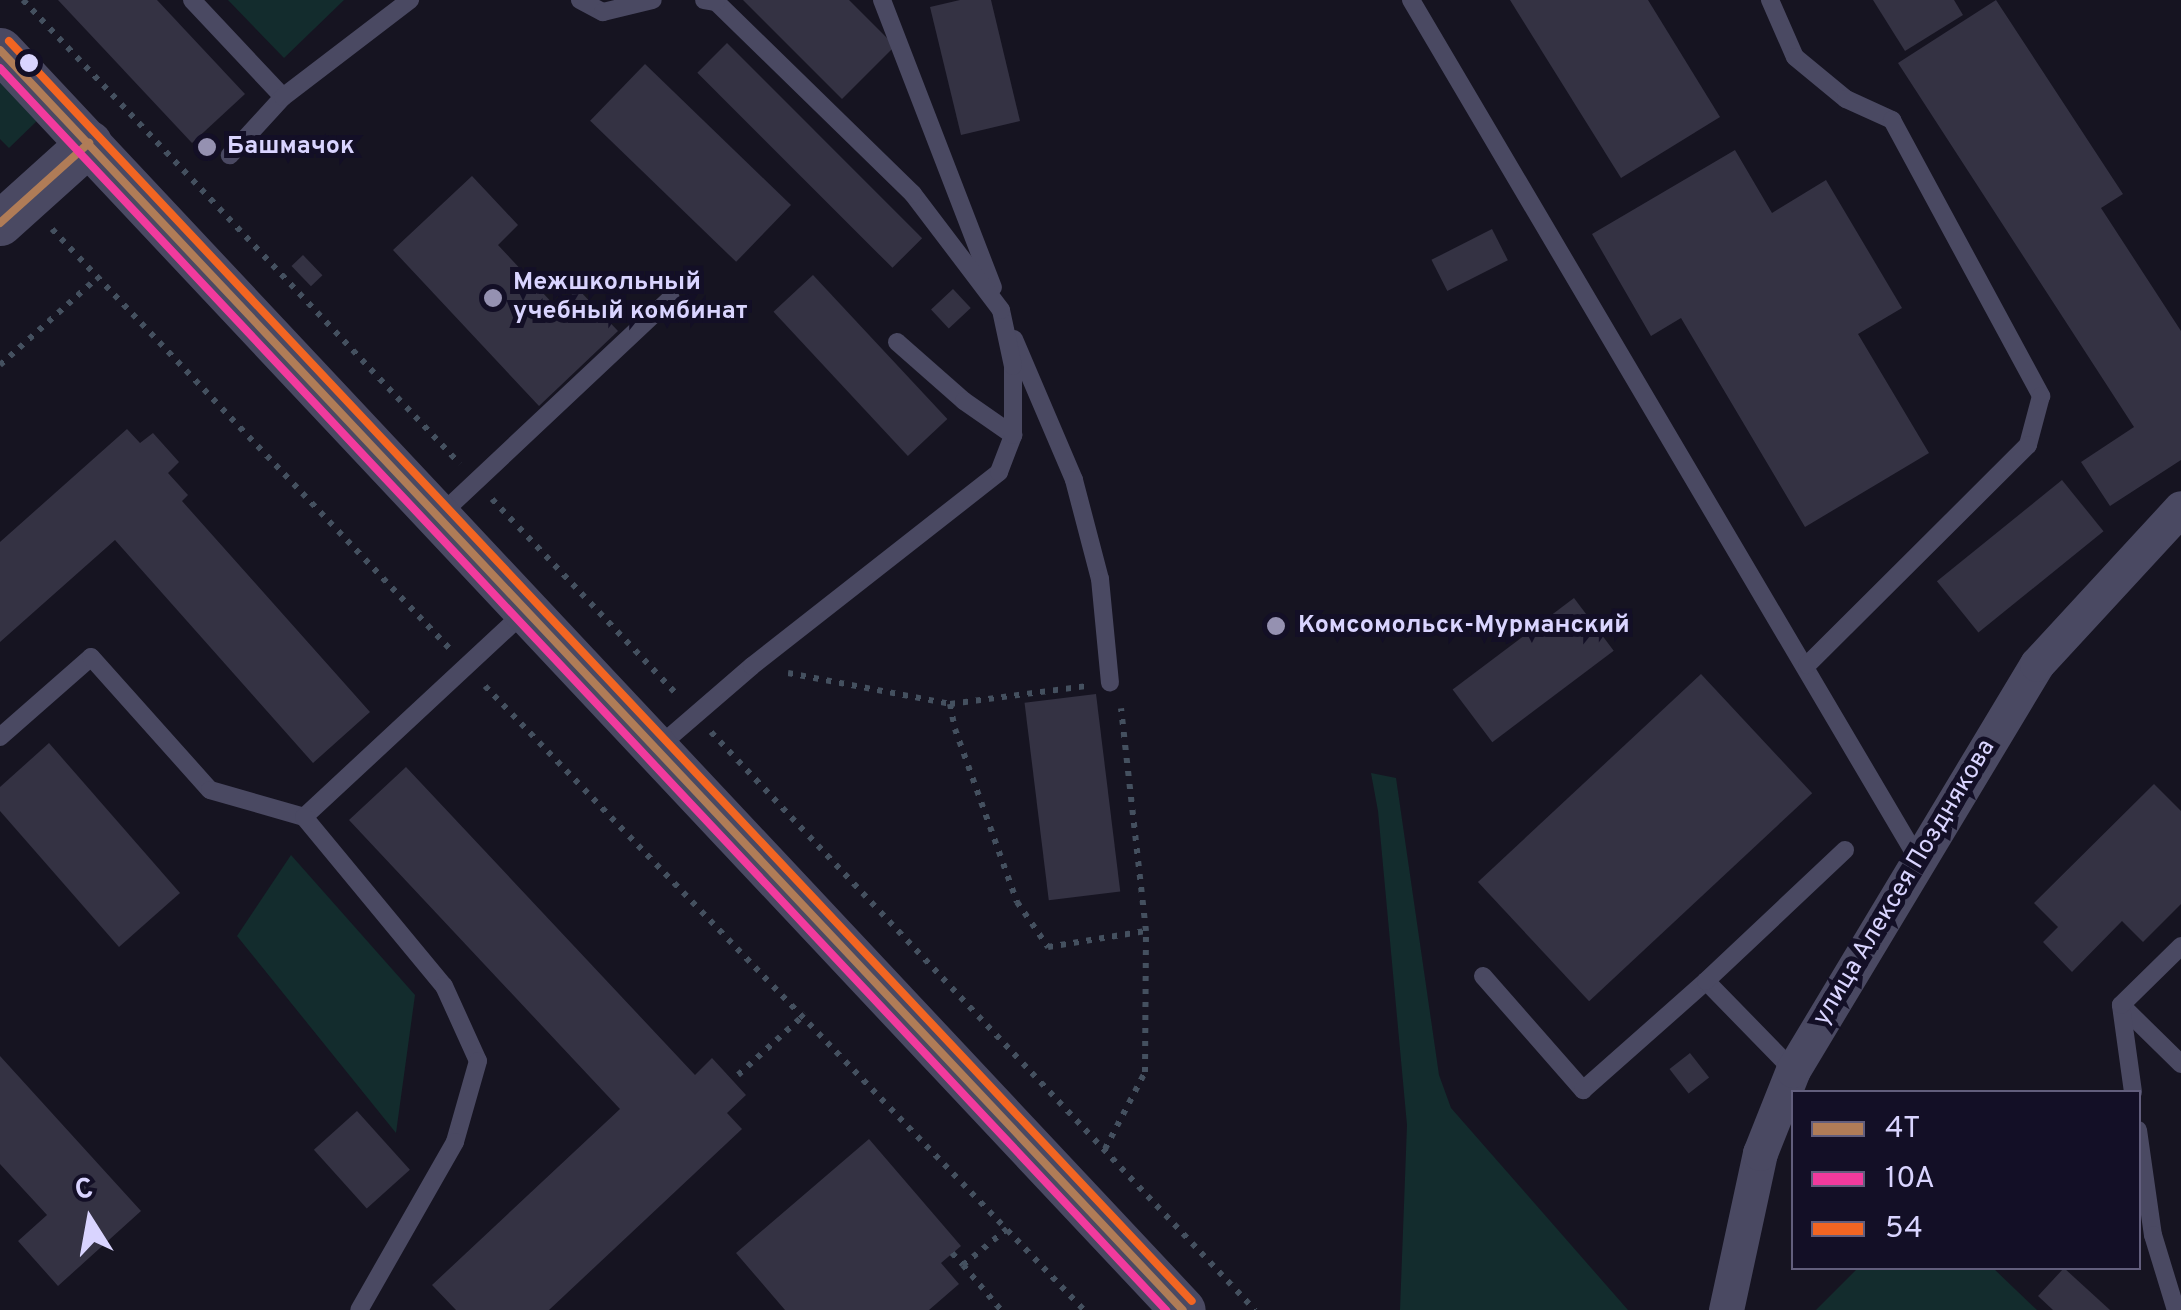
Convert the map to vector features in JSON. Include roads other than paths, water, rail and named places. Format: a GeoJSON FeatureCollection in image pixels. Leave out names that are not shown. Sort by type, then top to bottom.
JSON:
{"type":"FeatureCollection","features":[{"type":"Feature","properties":{"kind":"street"},"geometry":{"type":"LineString","coordinates":[[0,50],[656,749],[1161,1302]]}},
{"type":"Feature","properties":{"kind":"street"},"geometry":{"type":"LineString","coordinates":[[13,211],[89,144]]}},
{"type":"Feature","properties":{"kind":"street","name":"улица Алексея Позднякова"},"geometry":{"type":"LineString","coordinates":[[1726,1310],[1760,1153],[1792,1070],[2037,664],[2181,508]]}},
{"type":"Feature","properties":{"kind":"lane"},"geometry":{"type":"LineString","coordinates":[[192,0],[283,97]]}},
{"type":"Feature","properties":{"kind":"lane"},"geometry":{"type":"LineString","coordinates":[[230,155],[283,97],[410,0]]}},
{"type":"Feature","properties":{"kind":"lane"},"geometry":{"type":"LineString","coordinates":[[580,0],[603,12],[653,0]]}},
{"type":"Feature","properties":{"kind":"lane"},"geometry":{"type":"LineString","coordinates":[[656,749],[752,666],[999,472],[1013,435],[1012,366],[1001,310],[913,194],[716,2],[704,0]]}},
{"type":"Feature","properties":{"kind":"lane"},"geometry":{"type":"LineString","coordinates":[[882,0],[1001,310],[1074,480],[1100,579],[1110,683]]}},
{"type":"Feature","properties":{"kind":"lane"},"geometry":{"type":"LineString","coordinates":[[1411,0],[1807,665],[1919,861]]}},
{"type":"Feature","properties":{"kind":"lane"},"geometry":{"type":"LineString","coordinates":[[1770,0],[1795,57],[1846,99],[1892,120],[2041,396],[2028,445],[1807,665]]}},
{"type":"Feature","properties":{"kind":"lane"},"geometry":{"type":"LineString","coordinates":[[438,516],[671,298]]}},
{"type":"Feature","properties":{"kind":"lane"},"geometry":{"type":"LineString","coordinates":[[897,342],[964,401],[1013,435]]}},
{"type":"Feature","properties":{"kind":"lane"},"geometry":{"type":"LineString","coordinates":[[304,816],[526,612]]}},
{"type":"Feature","properties":{"kind":"lane"},"geometry":{"type":"LineString","coordinates":[[0,737],[91,657],[210,790],[304,816],[444,986],[478,1060],[455,1142],[359,1310]]}},
{"type":"Feature","properties":{"kind":"lane"},"geometry":{"type":"LineString","coordinates":[[1483,976],[1584,1090],[1845,850]]}},
{"type":"Feature","properties":{"kind":"lane"},"geometry":{"type":"LineString","coordinates":[[2120,1006],[2181,946]]}},
{"type":"Feature","properties":{"kind":"lane"},"geometry":{"type":"LineString","coordinates":[[1706,981],[1792,1070]]}},
{"type":"Feature","properties":{"kind":"lane"},"geometry":{"type":"LineString","coordinates":[[2120,1006],[2181,1064]]}},
{"type":"Feature","properties":{"kind":"lane"},"geometry":{"type":"LineString","coordinates":[[2120,1006],[2133,1090]]}},
{"type":"Feature","properties":{"kind":"lane"},"geometry":{"type":"LineString","coordinates":[[2141,1150],[2154,1235],[2171,1307],[2176,1310]]}},
{"type":"Feature","properties":{"kind":"place","name":"Башмачок"},"geometry":{"type":"Point","coordinates":[207,147]}},
{"type":"Feature","properties":{"kind":"place","name":"Межшкольный учебный комбинат"},"geometry":{"type":"Point","coordinates":[493,298]}},
{"type":"Feature","properties":{"kind":"place","name":"Комсомольск-Мурманский"},"geometry":{"type":"Point","coordinates":[1276,626]}}]}
